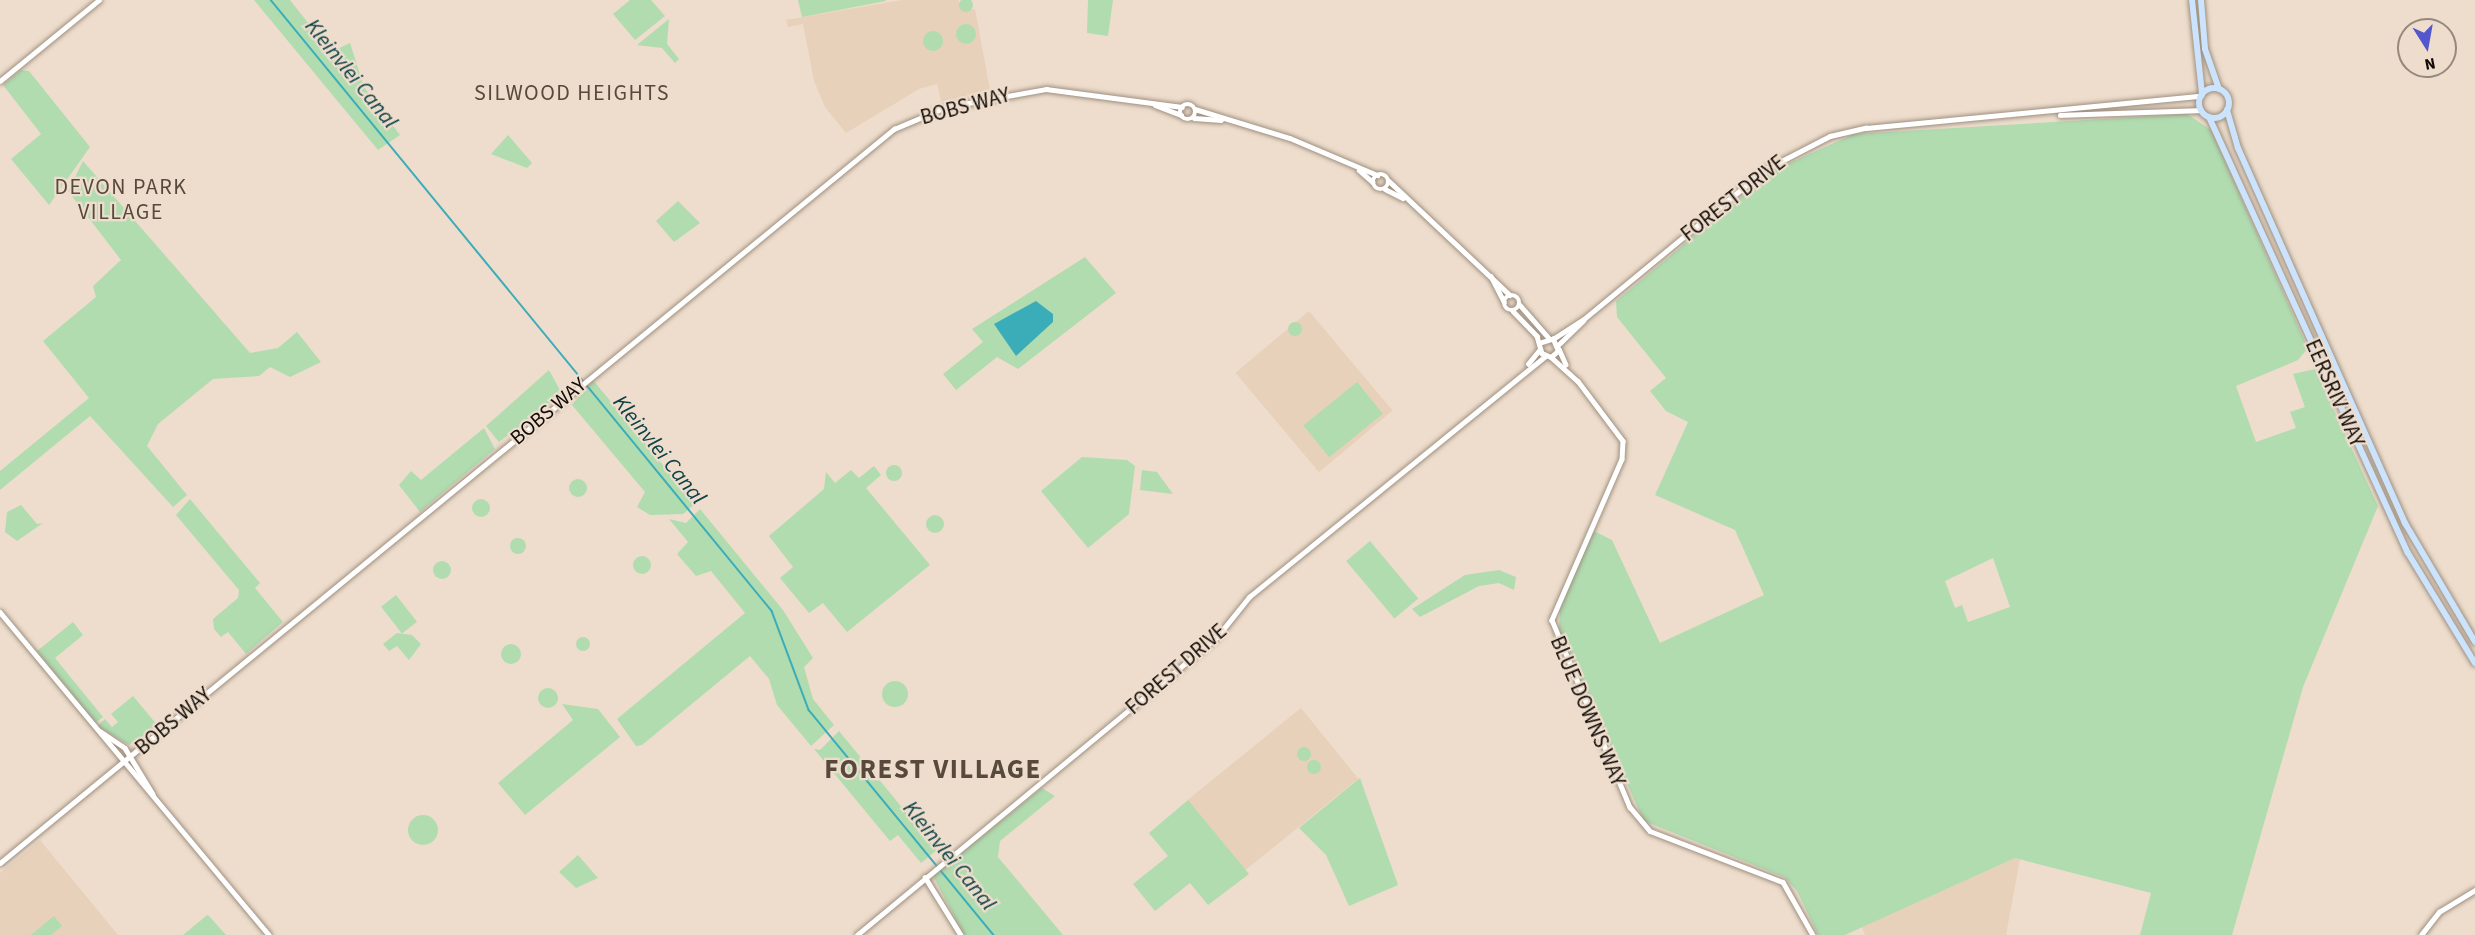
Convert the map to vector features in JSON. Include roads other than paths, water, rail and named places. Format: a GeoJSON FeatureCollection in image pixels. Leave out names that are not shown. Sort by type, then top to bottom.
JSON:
{"type":"FeatureCollection","features":[{"type":"Feature","properties":{"kind":"main road"},"geometry":{"type":"LineString","coordinates":[[2192,0],[2201,110],[2209,117],[2227,110],[2227,97],[2219,89],[2205,49],[2200,0]]}},
{"type":"Feature","properties":{"kind":"main road"},"geometry":{"type":"LineString","coordinates":[[2201,95],[2219,89]]}},
{"type":"Feature","properties":{"kind":"main road","name":"EERSRIV WAY"},"geometry":{"type":"LineString","coordinates":[[2227,110],[2242,159],[2405,523],[2475,642]]}},
{"type":"Feature","properties":{"kind":"main road","name":"EERSRIV WAY"},"geometry":{"type":"LineString","coordinates":[[2209,117],[2408,553],[2475,663]]}},
{"type":"Feature","properties":{"kind":"street"},"geometry":{"type":"LineString","coordinates":[[0,81],[99,0]]}},
{"type":"Feature","properties":{"kind":"street","name":"BOBS WAY"},"geometry":{"type":"LineString","coordinates":[[0,863],[579,385],[903,124],[952,105],[1046,89],[1195,109]]}},
{"type":"Feature","properties":{"kind":"street","name":"FOREST DRIVE"},"geometry":{"type":"LineString","coordinates":[[857,935],[1217,637],[1249,597],[1518,374],[1548,356],[1584,319],[1766,170],[1808,144],[1866,128],[2048,114],[2201,95]]}},
{"type":"Feature","properties":{"kind":"street","name":"BOBS WAY"},"geometry":{"type":"LineString","coordinates":[[1150,103],[1192,118]]}},
{"type":"Feature","properties":{"kind":"street"},"geometry":{"type":"LineString","coordinates":[[1181,115],[1182,106]]}},
{"type":"Feature","properties":{"kind":"street"},"geometry":{"type":"LineString","coordinates":[[1224,120],[1192,118],[1195,109],[1224,120],[1290,138],[1389,181],[1491,276],[1551,338]]}},
{"type":"Feature","properties":{"kind":"street","name":"FOREST DRIVE"},"geometry":{"type":"LineString","coordinates":[[2048,114],[2201,110]]}},
{"type":"Feature","properties":{"kind":"street"},"geometry":{"type":"LineString","coordinates":[[1355,167],[1378,189],[1385,189],[1411,202]]}},
{"type":"Feature","properties":{"kind":"street"},"geometry":{"type":"LineString","coordinates":[[1373,182],[1377,175]]}},
{"type":"Feature","properties":{"kind":"street"},"geometry":{"type":"LineString","coordinates":[[1385,189],[1389,181]]}},
{"type":"Feature","properties":{"kind":"street"},"geometry":{"type":"LineString","coordinates":[[1491,276],[1504,302],[1540,346]]}},
{"type":"Feature","properties":{"kind":"street"},"geometry":{"type":"LineString","coordinates":[[1504,302],[1510,295]]}},
{"type":"Feature","properties":{"kind":"street"},"geometry":{"type":"LineString","coordinates":[[1513,311],[1520,305]]}},
{"type":"Feature","properties":{"kind":"street","name":"FOREST DRIVE"},"geometry":{"type":"LineString","coordinates":[[1518,374],[1540,346],[1584,319]]}},
{"type":"Feature","properties":{"kind":"street","name":"BLUE DOWNS WAY"},"geometry":{"type":"LineString","coordinates":[[1551,338],[1572,375]]}},
{"type":"Feature","properties":{"kind":"street","name":"BLUE DOWNS WAY"},"geometry":{"type":"LineString","coordinates":[[1540,346],[1548,356],[1572,375],[1619,431],[1623,450],[1554,608],[1555,637],[1640,824],[1783,882],[1813,935]]}},
{"type":"Feature","properties":{"kind":"street"},"geometry":{"type":"LineString","coordinates":[[0,612],[269,935]]}},
{"type":"Feature","properties":{"kind":"street"},"geometry":{"type":"LineString","coordinates":[[87,718],[131,755],[158,801]]}},
{"type":"Feature","properties":{"kind":"street"},"geometry":{"type":"LineString","coordinates":[[925,877],[961,935]]}},
{"type":"Feature","properties":{"kind":"street"},"geometry":{"type":"LineString","coordinates":[[2421,935],[2439,912],[2475,890]]}},
{"type":"Feature","properties":{"kind":"water"},"geometry":{"type":"Polygon","coordinates":[[[1036,301],[1053,314],[1053,322],[1016,356],[994,324],[1036,301]]]}},
{"type":"Feature","properties":{"kind":"waterway","name":"Kleinvlei Canal"},"geometry":{"type":"LineString","coordinates":[[271,0],[772,611],[809,710],[994,935]]}},
{"type":"Feature","properties":{"kind":"district","name":"SILWOOD HEIGHTS"},"geometry":{"type":"Point","coordinates":[572,94]}},
{"type":"Feature","properties":{"kind":"district","name":"DEVON PARK VILLAGE"},"geometry":{"type":"Point","coordinates":[121,200]}},
{"type":"Feature","properties":{"kind":"district","name":"FOREST VILLAGE"},"geometry":{"type":"Point","coordinates":[933,770]}}]}
